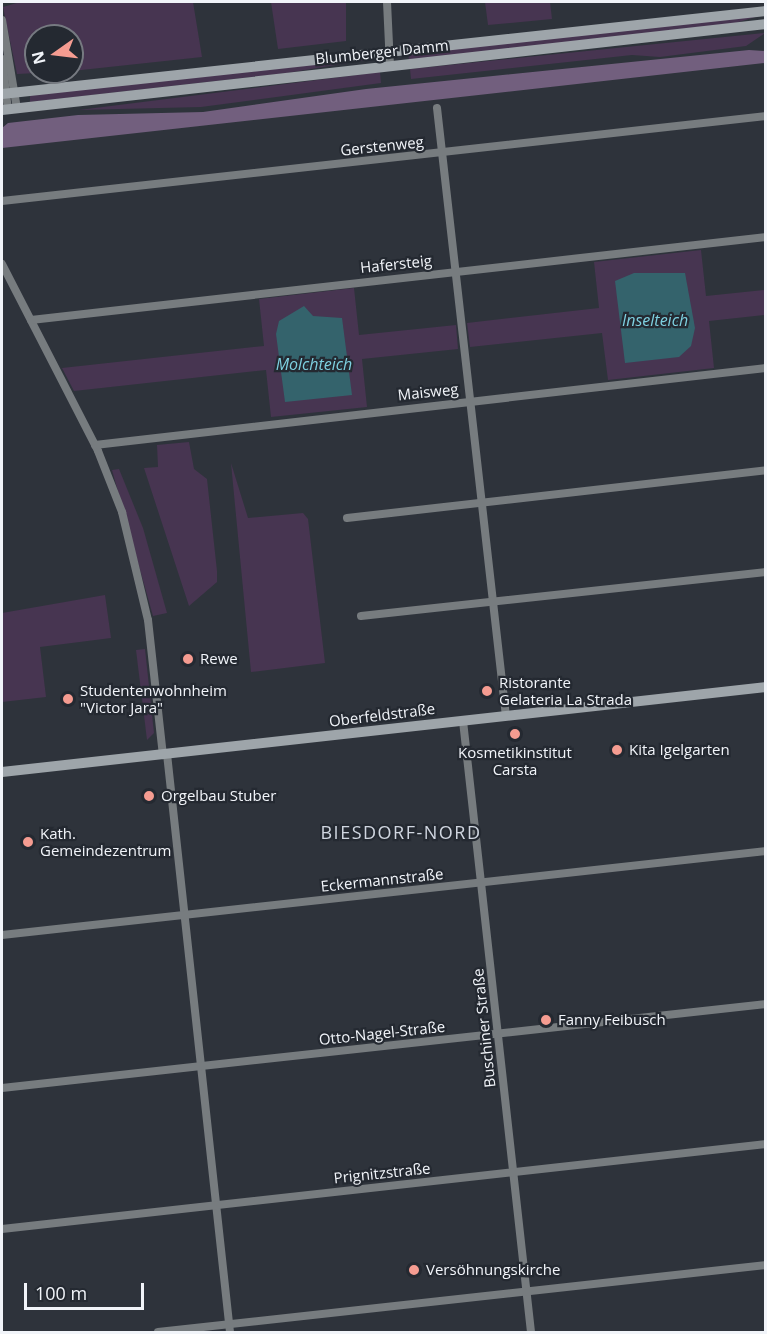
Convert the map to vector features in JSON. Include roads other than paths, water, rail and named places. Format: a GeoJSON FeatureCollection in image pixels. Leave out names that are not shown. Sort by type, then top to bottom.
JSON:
{"type":"FeatureCollection","features":[{"type":"Feature","properties":{"kind":"main road","name":"Blumberger Damm"},"geometry":{"type":"LineString","coordinates":[[8,94],[765,10]]}},
{"type":"Feature","properties":{"kind":"main road","name":"Blumberger Damm"},"geometry":{"type":"LineString","coordinates":[[9,110],[765,24]]}},
{"type":"Feature","properties":{"kind":"main road","name":"Oberfeldstraße"},"geometry":{"type":"LineString","coordinates":[[2,772],[765,687]]}},
{"type":"Feature","properties":{"kind":"street"},"geometry":{"type":"LineString","coordinates":[[387,2],[390,66]]}},
{"type":"Feature","properties":{"kind":"street"},"geometry":{"type":"LineString","coordinates":[[2,20],[9,110]]}},
{"type":"Feature","properties":{"kind":"street"},"geometry":{"type":"LineString","coordinates":[[2,59],[8,94]]}},
{"type":"Feature","properties":{"kind":"street"},"geometry":{"type":"LineString","coordinates":[[437,108],[480,503],[506,716]]}},
{"type":"Feature","properties":{"kind":"street","name":"Gerstenweg"},"geometry":{"type":"LineString","coordinates":[[2,201],[765,116]]}},
{"type":"Feature","properties":{"kind":"street","name":"Hafersteig"},"geometry":{"type":"LineString","coordinates":[[31,320],[765,237]]}},
{"type":"Feature","properties":{"kind":"street"},"geometry":{"type":"LineString","coordinates":[[2,264],[95,445],[122,512],[141,585],[165,754],[230,1328]]}},
{"type":"Feature","properties":{"kind":"street","name":"Maisweg"},"geometry":{"type":"LineString","coordinates":[[95,445],[765,368]]}},
{"type":"Feature","properties":{"kind":"street"},"geometry":{"type":"LineString","coordinates":[[347,518],[765,471]]}},
{"type":"Feature","properties":{"kind":"street"},"geometry":{"type":"LineString","coordinates":[[361,616],[765,572]]}},
{"type":"Feature","properties":{"kind":"street","name":"Buschiner Straße"},"geometry":{"type":"LineString","coordinates":[[463,721],[531,1332]]}},
{"type":"Feature","properties":{"kind":"street","name":"Eckermannstraße"},"geometry":{"type":"LineString","coordinates":[[2,935],[765,851]]}},
{"type":"Feature","properties":{"kind":"street","name":"Otto-Nagel-Straße"},"geometry":{"type":"LineString","coordinates":[[2,1088],[765,1004]]}},
{"type":"Feature","properties":{"kind":"street","name":"Prignitzstraße"},"geometry":{"type":"LineString","coordinates":[[2,1229],[765,1144]]}},
{"type":"Feature","properties":{"kind":"street"},"geometry":{"type":"LineString","coordinates":[[158,1332],[230,1328],[765,1265]]}},
{"type":"Feature","properties":{"kind":"water","name":"Inselteich"},"geometry":{"type":"Polygon","coordinates":[[[634,273],[685,273],[695,328],[691,346],[679,357],[625,363],[615,281],[634,273]]]}},
{"type":"Feature","properties":{"kind":"water","name":"Molchteich"},"geometry":{"type":"Polygon","coordinates":[[[304,306],[313,316],[342,318],[352,395],[285,402],[276,334],[279,321],[304,306]]]}},
{"type":"Feature","properties":{"kind":"place","name":"Rewe"},"geometry":{"type":"Point","coordinates":[188,659]}},
{"type":"Feature","properties":{"kind":"place","name":"Ristorante Gelateria La Strada"},"geometry":{"type":"Point","coordinates":[487,691]}},
{"type":"Feature","properties":{"kind":"place","name":"Studentenwohnheim \"Victor Jara\""},"geometry":{"type":"Point","coordinates":[68,699]}},
{"type":"Feature","properties":{"kind":"place","name":"Kosmetikinstitut Carsta"},"geometry":{"type":"Point","coordinates":[515,734]}},
{"type":"Feature","properties":{"kind":"place","name":"Kita Igelgarten"},"geometry":{"type":"Point","coordinates":[617,750]}},
{"type":"Feature","properties":{"kind":"place","name":"Orgelbau Stuber"},"geometry":{"type":"Point","coordinates":[149,796]}},
{"type":"Feature","properties":{"kind":"place","name":"Kath. Gemeindezentrum"},"geometry":{"type":"Point","coordinates":[28,842]}},
{"type":"Feature","properties":{"kind":"place","name":"Fanny Feibusch"},"geometry":{"type":"Point","coordinates":[546,1020]}},
{"type":"Feature","properties":{"kind":"place","name":"Versöhnungskirche"},"geometry":{"type":"Point","coordinates":[414,1270]}},
{"type":"Feature","properties":{"kind":"district","name":"BIESDORF-NORD"},"geometry":{"type":"Point","coordinates":[401,832]}}]}
